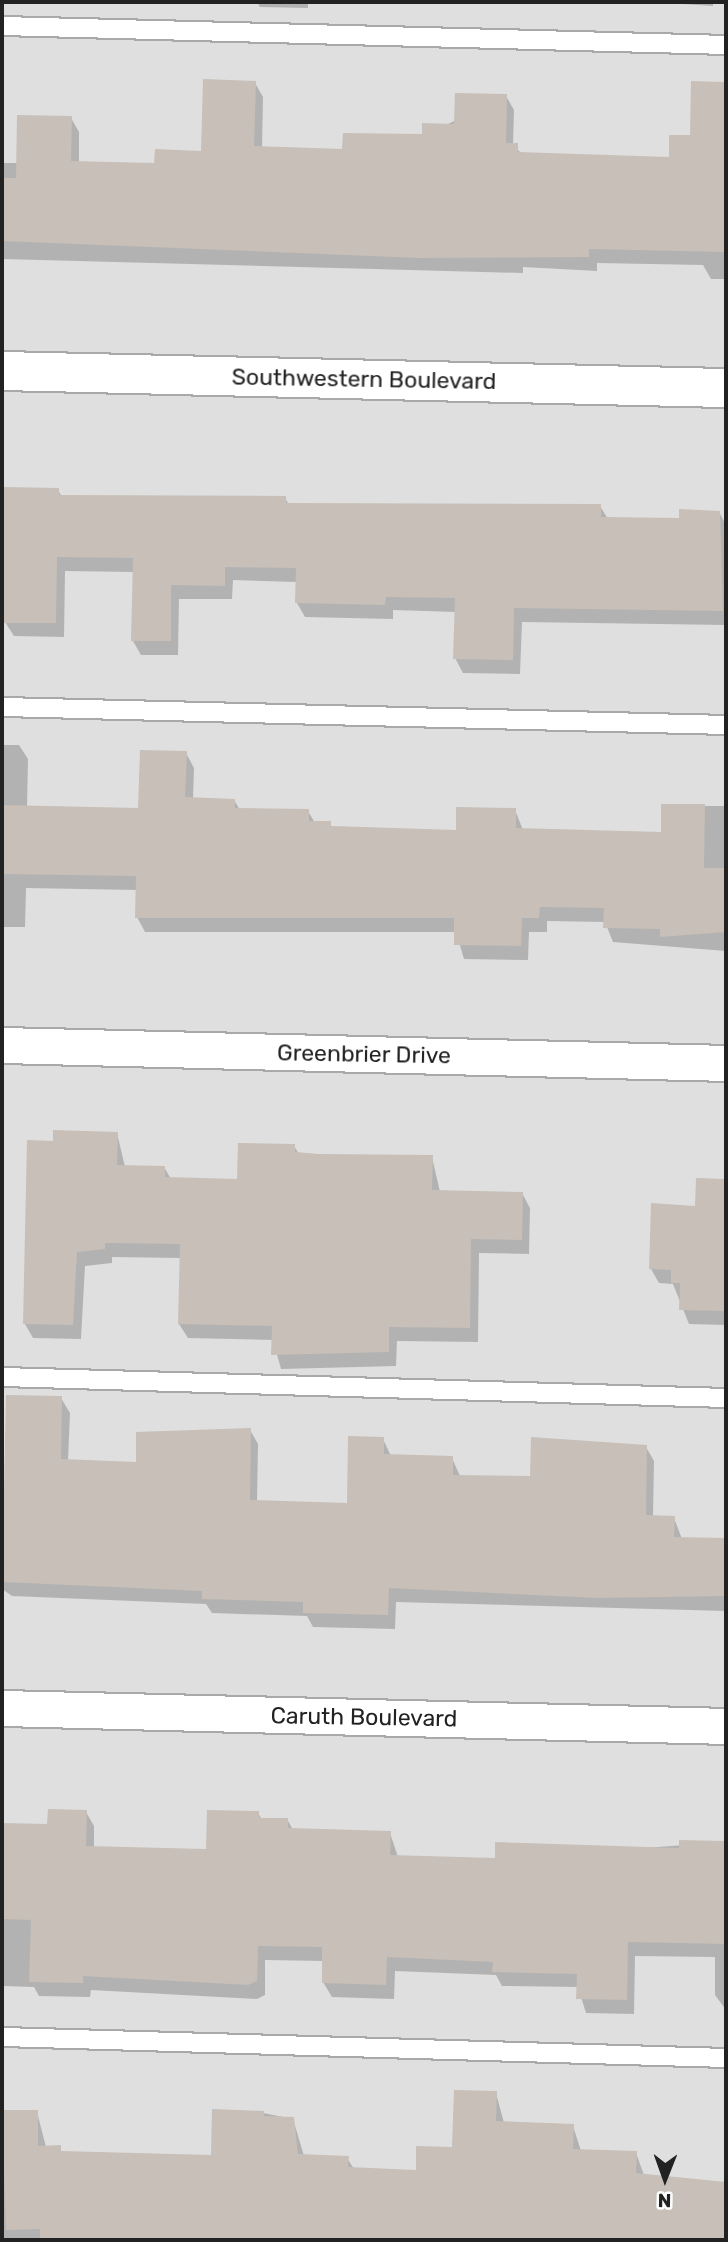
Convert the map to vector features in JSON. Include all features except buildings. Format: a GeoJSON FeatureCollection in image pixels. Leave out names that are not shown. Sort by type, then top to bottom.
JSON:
{"type":"FeatureCollection","features":[{"type":"Feature","properties":{"kind":"street","name":"Southwestern Boulevard"},"geometry":{"type":"LineString","coordinates":[[2,371],[726,388]]}},
{"type":"Feature","properties":{"kind":"street","name":"Greenbrier Drive"},"geometry":{"type":"LineString","coordinates":[[2,1045],[726,1063]]}},
{"type":"Feature","properties":{"kind":"street","name":"Caruth Boulevard"},"geometry":{"type":"LineString","coordinates":[[2,1708],[726,1726]]}},
{"type":"Feature","properties":{"kind":"lane"},"geometry":{"type":"LineString","coordinates":[[2,26],[726,45]]}},
{"type":"Feature","properties":{"kind":"lane"},"geometry":{"type":"LineString","coordinates":[[2,707],[726,725]]}},
{"type":"Feature","properties":{"kind":"lane"},"geometry":{"type":"LineString","coordinates":[[2,1377],[726,1398]]}},
{"type":"Feature","properties":{"kind":"lane"},"geometry":{"type":"LineString","coordinates":[[2,2037],[726,2058]]}},
{"type":"Feature","properties":{"kind":"shaded area"},"geometry":{"type":"Polygon","coordinates":[[[2,2],[726,2],[726,2240],[2,2240],[2,2]]]}}]}
